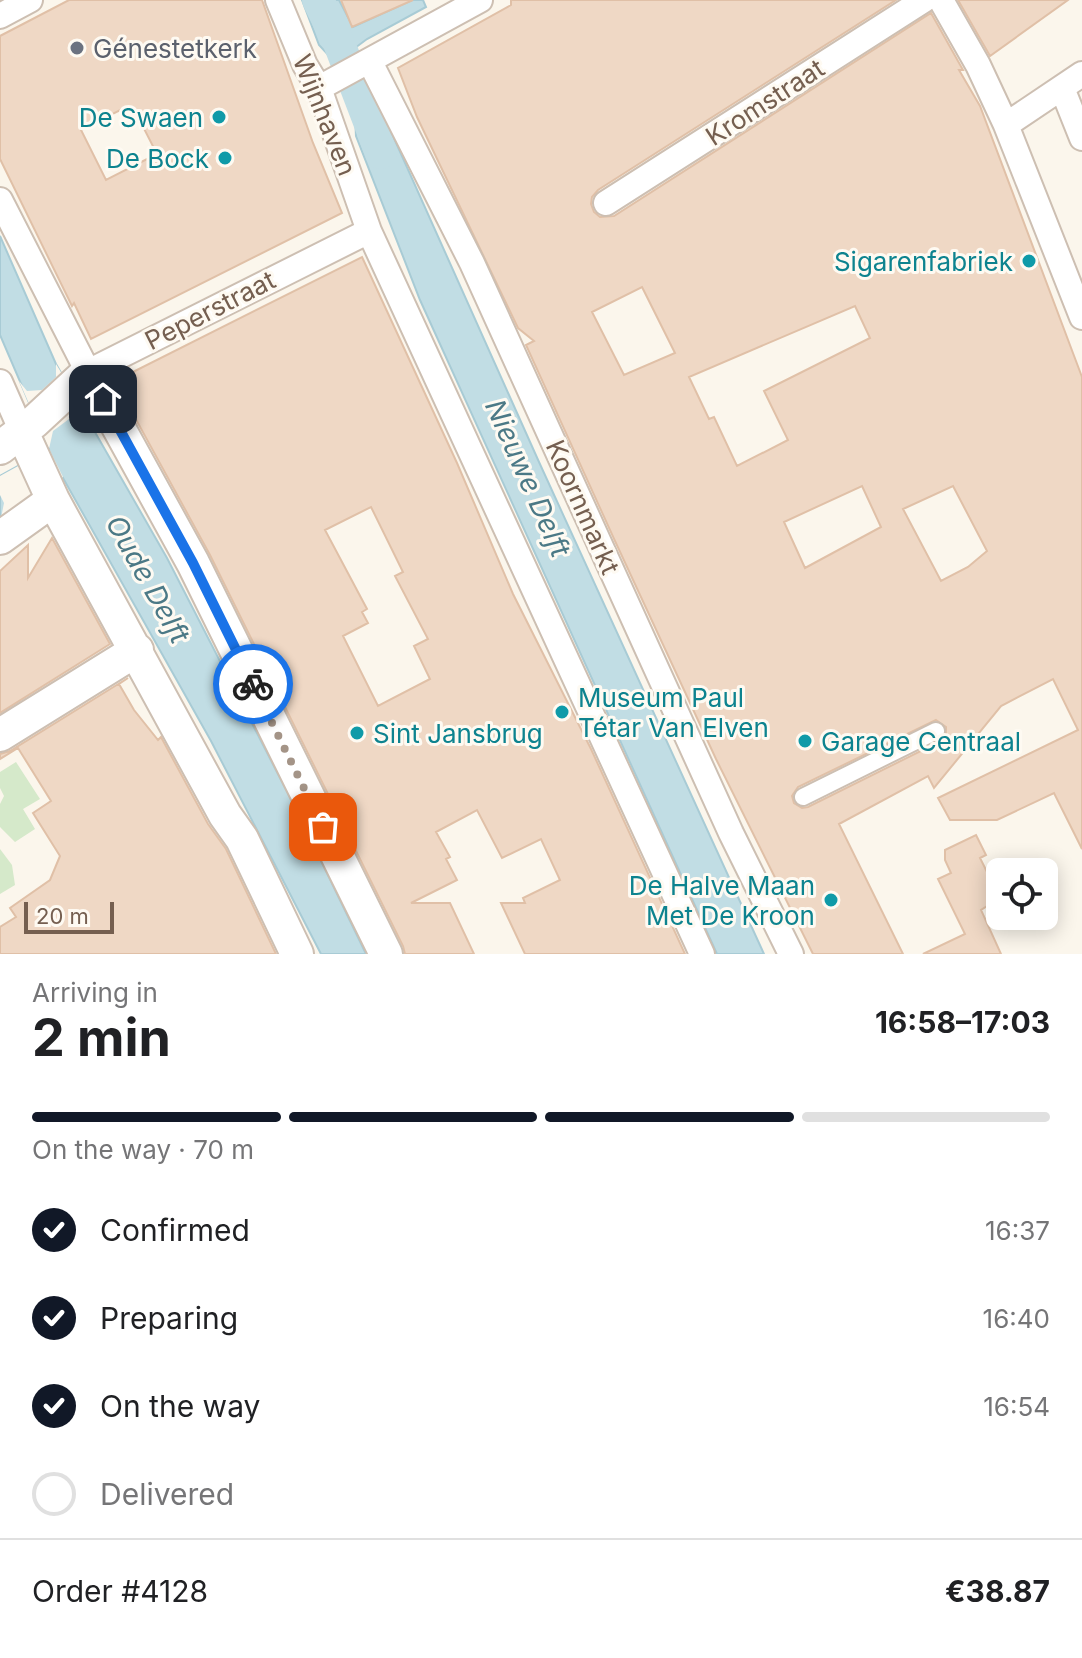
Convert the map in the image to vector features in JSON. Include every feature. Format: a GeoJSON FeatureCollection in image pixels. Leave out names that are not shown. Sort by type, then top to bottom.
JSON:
{"type":"FeatureCollection","features":[{"type":"Feature","properties":{"kind":"street"},"geometry":{"type":"LineString","coordinates":[[0,16],[30,0]]}},
{"type":"Feature","properties":{"kind":"street","name":"Wijnhaven"},"geometry":{"type":"LineString","coordinates":[[278,0],[305,65],[325,84],[369,231]]}},
{"type":"Feature","properties":{"kind":"street"},"geometry":{"type":"LineString","coordinates":[[325,84],[370,62],[440,8],[480,0]]}},
{"type":"Feature","properties":{"kind":"street","name":"Kromstraat"},"geometry":{"type":"LineString","coordinates":[[606,203],[924,0]]}},
{"type":"Feature","properties":{"kind":"street"},"geometry":{"type":"LineString","coordinates":[[941,0],[978,65],[1006,125],[1082,317]]}},
{"type":"Feature","properties":{"kind":"street","name":"Koornmarkt"},"geometry":{"type":"LineString","coordinates":[[370,62],[472,263],[740,829],[791,954]]}},
{"type":"Feature","properties":{"kind":"street"},"geometry":{"type":"LineString","coordinates":[[1006,125],[1072,81],[1082,138]]}},
{"type":"Feature","properties":{"kind":"street"},"geometry":{"type":"LineString","coordinates":[[0,200],[79,380],[193,563],[386,954]]}},
{"type":"Feature","properties":{"kind":"street"},"geometry":{"type":"LineString","coordinates":[[369,231],[702,954]]}},
{"type":"Feature","properties":{"kind":"street","name":"Peperstraat"},"geometry":{"type":"LineString","coordinates":[[21,437],[79,380],[369,231]]}},
{"type":"Feature","properties":{"kind":"street"},"geometry":{"type":"LineString","coordinates":[[0,382],[21,437],[50,495],[225,815],[242,839],[297,954]]}},
{"type":"Feature","properties":{"kind":"street"},"geometry":{"type":"LineString","coordinates":[[0,538],[50,495]]}},
{"type":"Feature","properties":{"kind":"street"},"geometry":{"type":"LineString","coordinates":[[0,735],[137,650]]}},
{"type":"Feature","properties":{"kind":"lane"},"geometry":{"type":"LineString","coordinates":[[803,797],[936,731]]}},
{"type":"Feature","properties":{"kind":"green space"},"geometry":{"type":"Polygon","coordinates":[[[16,762],[40,799],[23,809],[35,829],[15,842],[0,827],[0,804],[4,796],[0,788],[0,772],[16,762]]]}},
{"type":"Feature","properties":{"kind":"green space"},"geometry":{"type":"Polygon","coordinates":[[[0,849],[12,865],[15,885],[0,894],[0,849]]]}},
{"type":"Feature","properties":{"kind":"water"},"geometry":{"type":"Polygon","coordinates":[[[302,0],[339,0],[353,27],[412,0],[423,0],[426,7],[332,59],[319,45],[302,0]]]}},
{"type":"Feature","properties":{"kind":"water"},"geometry":{"type":"Polygon","coordinates":[[[374,107],[393,136],[764,954],[717,954],[420,300],[356,136],[355,116],[374,107]]]}},
{"type":"Feature","properties":{"kind":"water","name":"Oude Delft"},"geometry":{"type":"Polygon","coordinates":[[[0,236],[56,364],[167,558],[298,813],[366,954],[321,954],[211,741],[63,478],[0,523],[0,476],[49,449],[0,335],[0,236]]]}},
{"type":"Feature","properties":{"kind":"pier"},"geometry":{"type":"Polygon","coordinates":[[[56,364],[90,420],[69,419],[53,431],[49,449],[19,381],[27,391],[42,390],[56,377],[56,364]]]}},
{"type":"Feature","properties":{"kind":"pier"},"geometry":{"type":"Polygon","coordinates":[[[49,449],[63,477],[0,523],[4,503],[0,495],[0,476],[49,449]]]}},
{"type":"Feature","properties":{"kind":"building"},"geometry":{"type":"Polygon","coordinates":[[[69,0],[262,0],[313,143],[342,213],[91,339],[0,159],[0,36],[69,0]],[[126,107],[81,130],[106,180],[157,154],[135,111],[130,114],[126,107]]]}},
{"type":"Feature","properties":{"kind":"building"},"geometry":{"type":"Polygon","coordinates":[[[341,0],[413,0],[352,27],[341,0]]]}},
{"type":"Feature","properties":{"kind":"building"},"geometry":{"type":"Polygon","coordinates":[[[511,0],[896,0],[598,190],[591,204],[600,217],[614,216],[931,13],[980,106],[1082,377],[1082,849],[1054,793],[997,820],[950,820],[938,798],[1078,730],[1053,679],[1001,706],[934,788],[928,776],[839,824],[903,954],[813,954],[716,759],[615,541],[526,345],[534,341],[518,328],[417,117],[398,68],[511,5],[511,0]],[[642,287],[592,312],[624,375],[675,353],[642,287]],[[855,306],[689,377],[709,419],[714,417],[737,466],[788,440],[764,391],[870,338],[855,306]],[[862,486],[784,522],[805,568],[881,527],[862,486]],[[953,486],[903,509],[941,581],[968,567],[987,551],[953,486]],[[936,720],[798,787],[792,796],[794,803],[802,808],[808,807],[941,741],[946,736],[946,727],[936,720]]]}},
{"type":"Feature","properties":{"kind":"building"},"geometry":{"type":"Polygon","coordinates":[[[958,0],[1068,0],[990,56],[958,0]]]}},
{"type":"Feature","properties":{"kind":"building"},"geometry":{"type":"Polygon","coordinates":[[[362,257],[457,463],[513,594],[591,749],[685,954],[525,954],[501,903],[525,903],[523,898],[560,880],[541,839],[502,858],[477,810],[436,832],[450,857],[446,859],[457,880],[411,903],[450,903],[474,954],[405,954],[210,555],[115,381],[362,257]],[[371,507],[325,530],[367,609],[362,612],[368,623],[343,636],[378,706],[430,679],[414,646],[428,639],[395,576],[403,572],[371,507]]]}},
{"type":"Feature","properties":{"kind":"building"},"geometry":{"type":"Polygon","coordinates":[[[52,538],[110,644],[0,713],[0,571],[28,545],[28,578],[52,538]]]}},
{"type":"Feature","properties":{"kind":"building"},"geometry":{"type":"Polygon","coordinates":[[[128,678],[119,684],[134,710],[158,740],[161,737],[208,824],[226,849],[276,954],[0,954],[0,927],[16,917],[10,908],[50,880],[60,856],[33,813],[51,801],[18,748],[0,759],[0,754],[10,751],[128,678]]]}},
{"type":"Feature","properties":{"kind":"building"},"geometry":{"type":"Polygon","coordinates":[[[976,835],[986,855],[980,858],[986,870],[986,907],[981,910],[986,930],[990,930],[1001,954],[923,954],[965,934],[938,879],[951,873],[945,860],[945,850],[976,835]]]}},
{"type":"Feature","properties":{"kind":"waterway","name":"Nieuwe Delft"},"geometry":{"type":"LineString","coordinates":[[318,0],[339,43],[381,153]]}},
{"type":"Feature","properties":{"kind":"way so far"},"geometry":{"type":"LineString","coordinates":[[253,684],[323,827]]}},
{"type":"Feature","properties":{"kind":"place","name":"Génestetkerk"},"geometry":{"type":"Point","coordinates":[77,48]}},
{"type":"Feature","properties":{"kind":"place","name":"De Swaen"},"geometry":{"type":"Point","coordinates":[219,117]}},
{"type":"Feature","properties":{"kind":"place","name":"De Bock"},"geometry":{"type":"Point","coordinates":[225,158]}},
{"type":"Feature","properties":{"kind":"place","name":"Sigarenfabriek"},"geometry":{"type":"Point","coordinates":[1029,261]}},
{"type":"Feature","properties":{"kind":"place","name":"Museum Paul Tétar Van Elven"},"geometry":{"type":"Point","coordinates":[562,712]}},
{"type":"Feature","properties":{"kind":"place","name":"Sint Jansbrug"},"geometry":{"type":"Point","coordinates":[357,733]}},
{"type":"Feature","properties":{"kind":"place","name":"Garage Centraal"},"geometry":{"type":"Point","coordinates":[805,741]}},
{"type":"Feature","properties":{"kind":"place","name":"De Halve Maan Met De Kroon"},"geometry":{"type":"Point","coordinates":[831,900]}},
{"type":"Feature","properties":{"kind":"route"},"geometry":{"type":"LineString","coordinates":[[103,399],[193,563],[253,684]]}}]}
